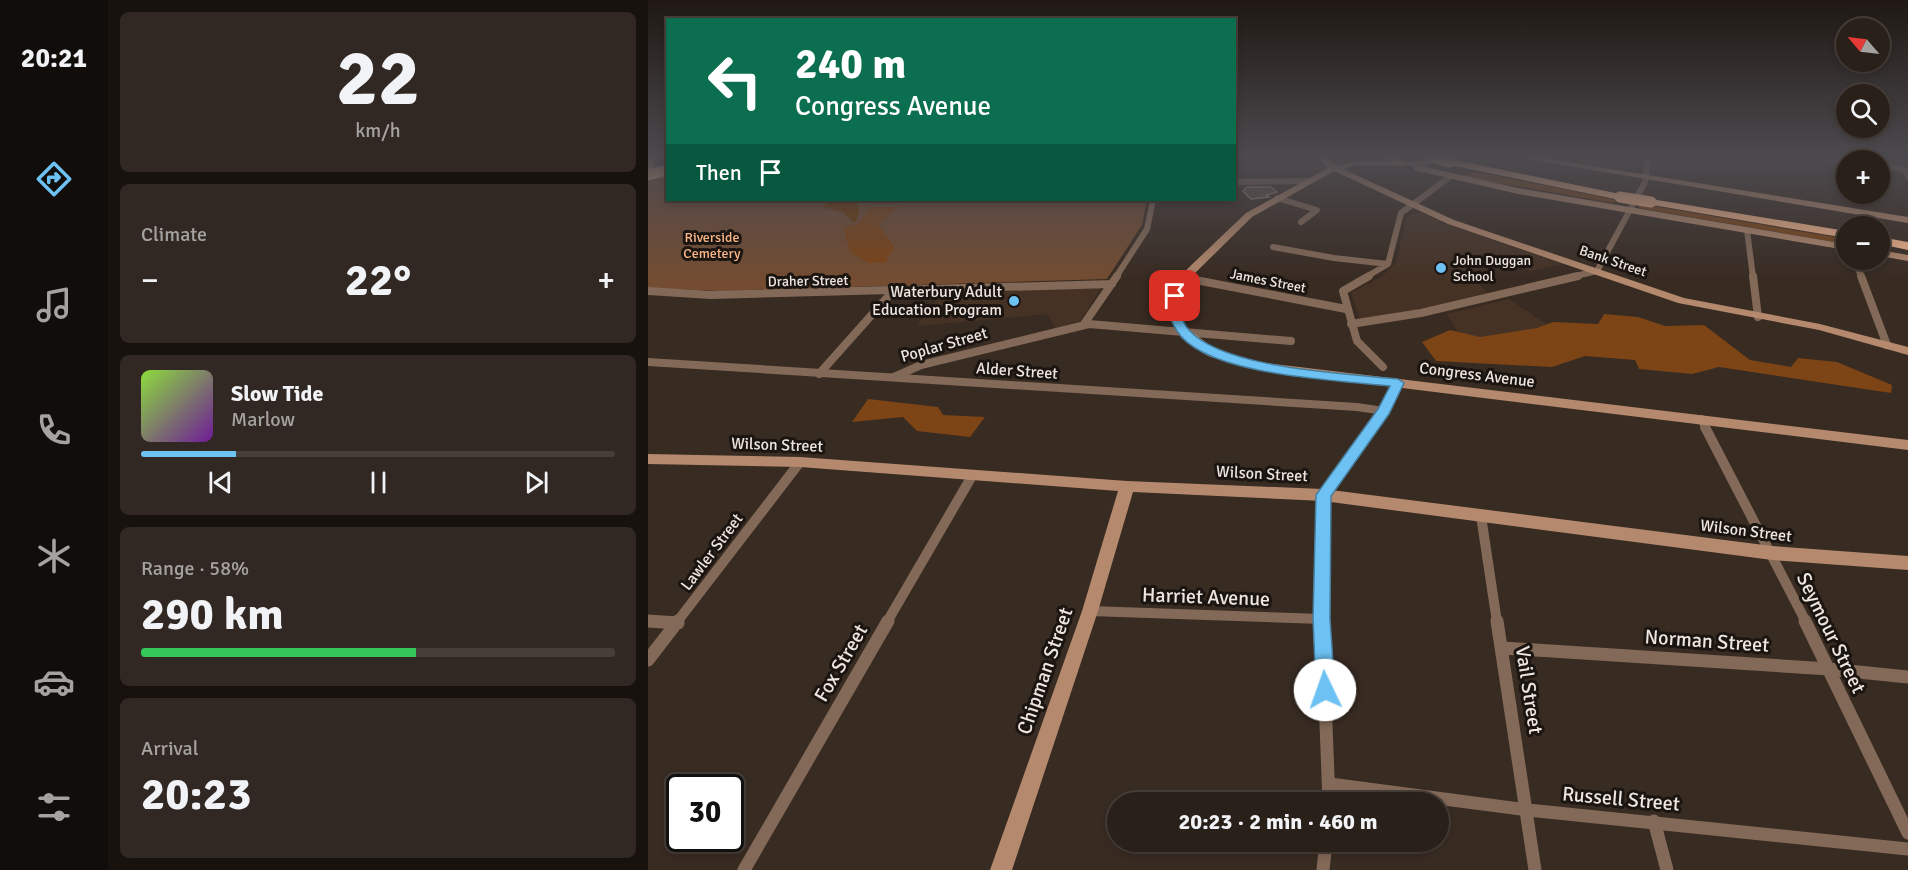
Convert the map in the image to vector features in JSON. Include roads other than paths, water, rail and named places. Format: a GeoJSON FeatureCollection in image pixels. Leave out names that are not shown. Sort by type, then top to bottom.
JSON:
{"type":"FeatureCollection","features":[{"type":"Feature","properties":{"kind":"highway"},"geometry":{"type":"LineString","coordinates":[[1653,199],[1836,226]]}},
{"type":"Feature","properties":{"kind":"highway"},"geometry":{"type":"LineString","coordinates":[[1653,199],[1836,233]]}},
{"type":"Feature","properties":{"kind":"highway"},"geometry":{"type":"LineString","coordinates":[[1890,234],[1908,237]]}},
{"type":"Feature","properties":{"kind":"highway"},"geometry":{"type":"LineString","coordinates":[[1890,243],[1908,246]]}},
{"type":"Feature","properties":{"kind":"street"},"geometry":{"type":"LineString","coordinates":[[1184,332],[1175,318],[1174,304],[1177,291],[1185,278],[1244,219],[1276,199]]}},
{"type":"Feature","properties":{"kind":"street"},"geometry":{"type":"LineString","coordinates":[[1279,199],[1317,210],[1301,222]]}},
{"type":"Feature","properties":{"kind":"street","name":"Bank Street"},"geometry":{"type":"LineString","coordinates":[[1399,199],[1450,222],[1689,303],[1820,327],[1908,351]]}},
{"type":"Feature","properties":{"kind":"street"},"geometry":{"type":"LineString","coordinates":[[1383,367],[1359,345],[1346,309],[1343,290],[1388,264],[1400,215],[1421,199]]}},
{"type":"Feature","properties":{"kind":"street"},"geometry":{"type":"LineString","coordinates":[[1562,199],[1836,246]]}},
{"type":"Feature","properties":{"kind":"street"},"geometry":{"type":"LineString","coordinates":[[1351,324],[1421,313],[1597,271],[1635,199]]}},
{"type":"Feature","properties":{"kind":"street"},"geometry":{"type":"LineString","coordinates":[[1778,199],[1908,219]]}},
{"type":"Feature","properties":{"kind":"street"},"geometry":{"type":"LineString","coordinates":[[1084,324],[1147,229],[1153,201]]}},
{"type":"Feature","properties":{"kind":"street"},"geometry":{"type":"LineString","coordinates":[[1747,230],[1758,317]]}},
{"type":"Feature","properties":{"kind":"street"},"geometry":{"type":"LineString","coordinates":[[1273,247],[1334,258],[1388,264]]}},
{"type":"Feature","properties":{"kind":"street"},"geometry":{"type":"LineString","coordinates":[[1890,255],[1908,258]]}},
{"type":"Feature","properties":{"kind":"street"},"geometry":{"type":"LineString","coordinates":[[1859,270],[1887,345]]}},
{"type":"Feature","properties":{"kind":"street","name":"James Street"},"geometry":{"type":"LineString","coordinates":[[1185,278],[1346,309]]}},
{"type":"Feature","properties":{"kind":"street","name":"Draher Street"},"geometry":{"type":"LineString","coordinates":[[648,291],[711,295],[1112,284]]}},
{"type":"Feature","properties":{"kind":"street"},"geometry":{"type":"LineString","coordinates":[[819,374],[893,291]]}},
{"type":"Feature","properties":{"kind":"street","name":"Poplar Street"},"geometry":{"type":"LineString","coordinates":[[890,378],[921,365],[1084,324],[1291,341]]}},
{"type":"Feature","properties":{"kind":"street","name":"Congress Avenue"},"geometry":{"type":"LineString","coordinates":[[1184,332],[1206,350],[1240,363],[1908,445]]}},
{"type":"Feature","properties":{"kind":"street","name":"Alder Street"},"geometry":{"type":"LineString","coordinates":[[648,362],[1384,411]]}},
{"type":"Feature","properties":{"kind":"street"},"geometry":{"type":"LineString","coordinates":[[1330,792],[1322,619],[1323,495],[1384,411],[1398,383]]}},
{"type":"Feature","properties":{"kind":"street","name":"Seymour Street"},"geometry":{"type":"LineString","coordinates":[[1701,419],[1772,553],[1908,833]]}},
{"type":"Feature","properties":{"kind":"street","name":"Wilson Street"},"geometry":{"type":"LineString","coordinates":[[648,459],[800,462],[1127,486],[1323,495],[1772,553],[1908,563]]}},
{"type":"Feature","properties":{"kind":"street","name":"Lawler Street"},"geometry":{"type":"LineString","coordinates":[[648,660],[800,462]]}},
{"type":"Feature","properties":{"kind":"street","name":"Fox Street"},"geometry":{"type":"LineString","coordinates":[[744,870],[972,476]]}},
{"type":"Feature","properties":{"kind":"street","name":"Chipman Street"},"geometry":{"type":"LineString","coordinates":[[1001,870],[1090,611],[1127,486]]}},
{"type":"Feature","properties":{"kind":"street","name":"Vail Street"},"geometry":{"type":"LineString","coordinates":[[1481,516],[1528,810],[1535,870]]}},
{"type":"Feature","properties":{"kind":"street","name":"Harriet Avenue"},"geometry":{"type":"LineString","coordinates":[[1090,611],[1322,619]]}},
{"type":"Feature","properties":{"kind":"street"},"geometry":{"type":"LineString","coordinates":[[648,621],[678,623]]}},
{"type":"Feature","properties":{"kind":"street","name":"Norman Street"},"geometry":{"type":"LineString","coordinates":[[1503,648],[1829,669],[1908,677]]}},
{"type":"Feature","properties":{"kind":"street","name":"Russell Street"},"geometry":{"type":"LineString","coordinates":[[1330,784],[1528,810],[1654,821],[1908,849]]}},
{"type":"Feature","properties":{"kind":"street"},"geometry":{"type":"LineString","coordinates":[[1654,821],[1667,870]]}},
{"type":"Feature","properties":{"kind":"street"},"geometry":{"type":"LineString","coordinates":[[1323,870],[1325,852]]}},
{"type":"Feature","properties":{"kind":"place","name":"John Duggan School"},"geometry":{"type":"Point","coordinates":[1441,268]}},
{"type":"Feature","properties":{"kind":"place","name":"Waterbury Adult Education Program"},"geometry":{"type":"Point","coordinates":[1014,301]}},
{"type":"Feature","properties":{"kind":"park label","name":"Riverside Cemetery"},"geometry":{"type":"Point","coordinates":[712,246]}}]}
